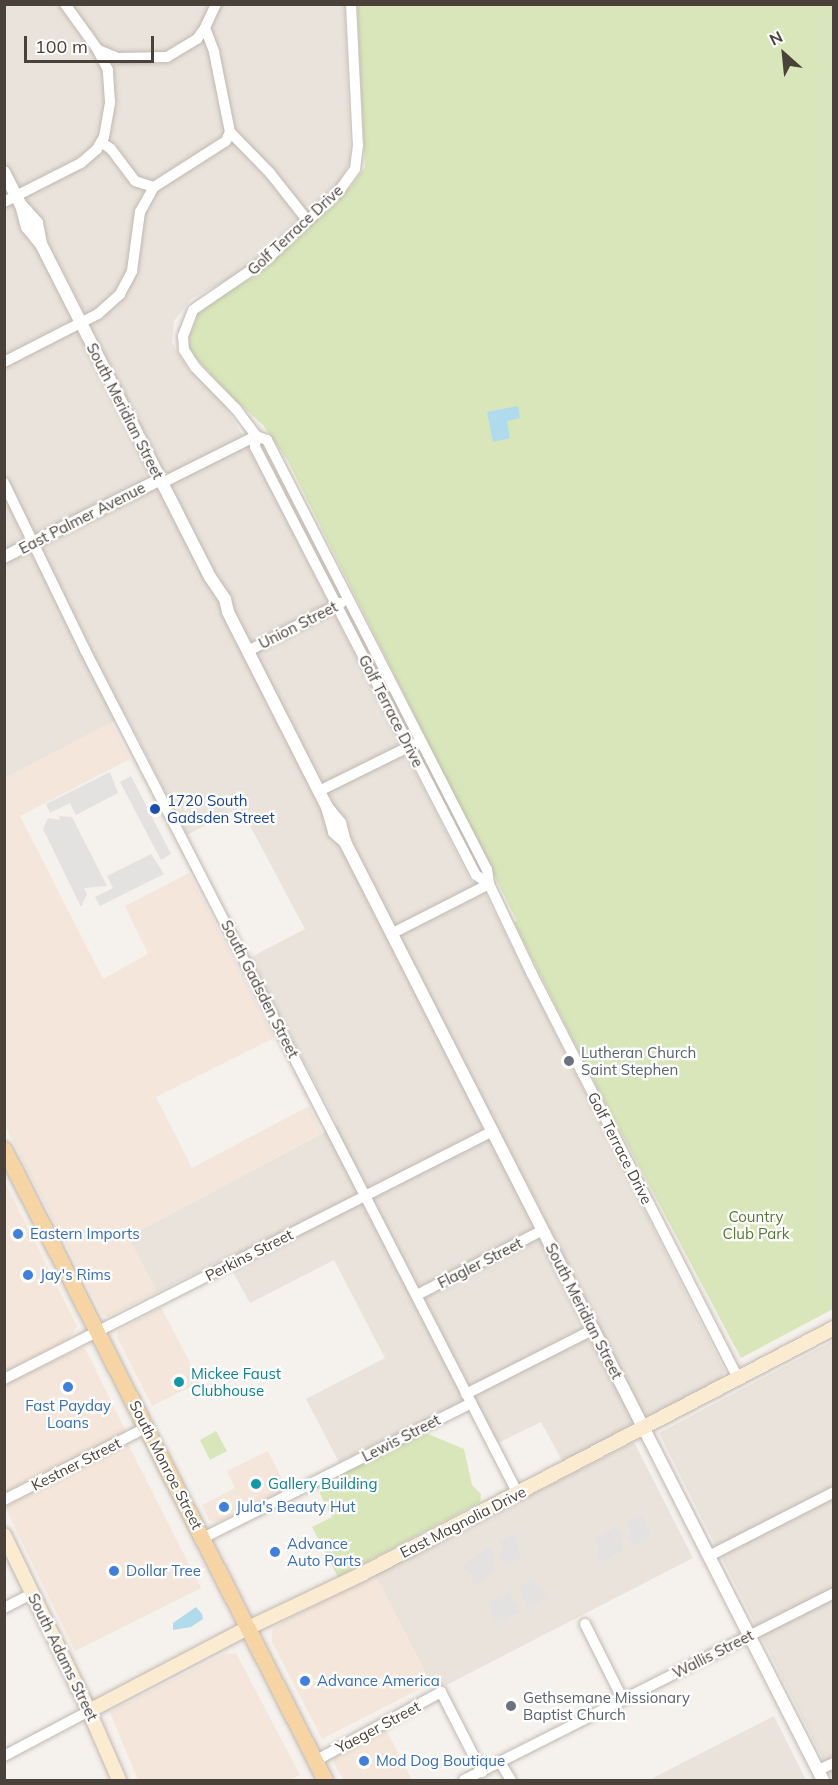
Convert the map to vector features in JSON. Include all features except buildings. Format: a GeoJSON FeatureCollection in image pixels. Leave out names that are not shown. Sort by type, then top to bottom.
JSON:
{"type":"FeatureCollection","features":[{"type":"Feature","properties":{"kind":"main road","name":"South Monroe Street"},"geometry":{"type":"LineString","coordinates":[[4,1149],[325,1780]]}},
{"type":"Feature","properties":{"kind":"main road","name":"East Magnolia Drive"},"geometry":{"type":"LineString","coordinates":[[90,1711],[248,1628],[352,1580],[834,1328]]}},
{"type":"Feature","properties":{"kind":"main road","name":"South Adams Street"},"geometry":{"type":"LineString","coordinates":[[4,1535],[90,1711],[119,1780]]}},
{"type":"Feature","properties":{"kind":"street"},"geometry":{"type":"LineString","coordinates":[[4,202],[19,200],[81,163],[101,142],[107,123],[110,88],[108,70],[98,50],[65,4]]}},
{"type":"Feature","properties":{"kind":"street"},"geometry":{"type":"LineString","coordinates":[[98,50],[118,58],[167,57],[197,39],[216,4]]}},
{"type":"Feature","properties":{"kind":"street","name":"Golf Terrace Drive"},"geometry":{"type":"LineString","coordinates":[[351,4],[358,145],[355,169],[344,186],[249,274],[199,304],[189,316],[183,336],[184,350],[195,367],[236,409],[256,436],[267,441],[487,869],[489,884],[738,1378]]}},
{"type":"Feature","properties":{"kind":"street"},"geometry":{"type":"LineString","coordinates":[[205,28],[219,74],[230,132],[270,172],[307,220]]}},
{"type":"Feature","properties":{"kind":"street"},"geometry":{"type":"LineString","coordinates":[[4,362],[80,323],[111,303],[127,283],[135,260],[140,212],[154,187],[226,141],[230,132]]}},
{"type":"Feature","properties":{"kind":"street"},"geometry":{"type":"LineString","coordinates":[[101,142],[111,149],[135,181],[154,187]]}},
{"type":"Feature","properties":{"kind":"street","name":"South Meridian Street"},"geometry":{"type":"LineString","coordinates":[[4,172],[19,200],[27,227],[41,244],[210,577],[214,596],[228,612],[319,791],[327,807],[334,832],[345,842],[821,1775]]}},
{"type":"Feature","properties":{"kind":"street","name":"Golf Terrace Drive"},"geometry":{"type":"LineString","coordinates":[[256,436],[255,447],[476,875],[489,884]]}},
{"type":"Feature","properties":{"kind":"street","name":"East Palmer Avenue"},"geometry":{"type":"LineString","coordinates":[[4,557],[256,436]]}},
{"type":"Feature","properties":{"kind":"street","name":"South Gadsden Street"},"geometry":{"type":"LineString","coordinates":[[4,483],[89,659],[518,1494]]}},
{"type":"Feature","properties":{"kind":"street","name":"Union Street"},"geometry":{"type":"LineString","coordinates":[[248,651],[349,600]]}},
{"type":"Feature","properties":{"kind":"street"},"geometry":{"type":"LineString","coordinates":[[319,791],[421,741]]}},
{"type":"Feature","properties":{"kind":"street"},"geometry":{"type":"LineString","coordinates":[[392,934],[489,884]]}},
{"type":"Feature","properties":{"kind":"street","name":"Perkins Street"},"geometry":{"type":"LineString","coordinates":[[4,1379],[493,1131]]}},
{"type":"Feature","properties":{"kind":"street","name":"Flagler Street"},"geometry":{"type":"LineString","coordinates":[[417,1295],[543,1230]]}},
{"type":"Feature","properties":{"kind":"street","name":"Lewis Street"},"geometry":{"type":"LineString","coordinates":[[203,1538],[469,1399],[594,1329]]}},
{"type":"Feature","properties":{"kind":"street","name":"Kestner Street"},"geometry":{"type":"LineString","coordinates":[[4,1500],[147,1428]]}},
{"type":"Feature","properties":{"kind":"street"},"geometry":{"type":"LineString","coordinates":[[709,1556],[834,1492]]}},
{"type":"Feature","properties":{"kind":"street","name":"Wallis Street"},"geometry":{"type":"LineString","coordinates":[[465,1780],[834,1593]]}},
{"type":"Feature","properties":{"kind":"street"},"geometry":{"type":"LineString","coordinates":[[4,1608],[32,1594]]}},
{"type":"Feature","properties":{"kind":"street"},"geometry":{"type":"LineString","coordinates":[[585,1624],[623,1700]]}},
{"type":"Feature","properties":{"kind":"street","name":"Yaeger Street"},"geometry":{"type":"LineString","coordinates":[[315,1761],[441,1692],[482,1772]]}},
{"type":"Feature","properties":{"kind":"street"},"geometry":{"type":"LineString","coordinates":[[4,1756],[90,1711]]}},
{"type":"Feature","properties":{"kind":"street"},"geometry":{"type":"LineString","coordinates":[[500,1762],[511,1780]]}},
{"type":"Feature","properties":{"kind":"street"},"geometry":{"type":"LineString","coordinates":[[821,1775],[834,1763]]}},
{"type":"Feature","properties":{"kind":"shaded area"},"geometry":{"type":"Polygon","coordinates":[[[5,5],[345,5],[350,162],[337,185],[269,251],[230,278],[191,299],[174,321],[172,343],[186,366],[225,405],[249,447],[469,878],[485,894],[725,1371],[719,1381],[651,1416],[646,1416],[564,1464],[541,1422],[498,1443],[474,1399],[339,1462],[306,1399],[385,1358],[334,1260],[250,1303],[225,1258],[157,1292],[128,1237],[338,1125],[249,958],[305,929],[240,807],[187,835],[126,715],[5,778],[5,5]]]}},
{"type":"Feature","properties":{"kind":"shaded area"},"geometry":{"type":"Polygon","coordinates":[[[111,722],[130,759],[20,816],[103,979],[148,954],[125,906],[189,873],[274,1038],[156,1097],[192,1168],[309,1106],[322,1133],[128,1237],[157,1292],[108,1317],[102,1314],[5,1126],[5,778],[111,722]]]}},
{"type":"Feature","properties":{"kind":"shaded area"},"geometry":{"type":"Polygon","coordinates":[[[110,772],[118,793],[76,815],[70,803],[50,813],[46,804],[110,772]]]}},
{"type":"Feature","properties":{"kind":"shaded area"},"geometry":{"type":"Polygon","coordinates":[[[131,776],[171,854],[161,860],[120,782],[131,776]]]}},
{"type":"Feature","properties":{"kind":"shaded area"},"geometry":{"type":"Polygon","coordinates":[[[59,816],[72,817],[107,886],[84,888],[87,894],[81,907],[43,829],[48,818],[60,820],[59,816]]]}},
{"type":"Feature","properties":{"kind":"shaded area"},"geometry":{"type":"Polygon","coordinates":[[[151,854],[164,874],[100,906],[95,897],[113,888],[107,876],[151,854]]]}},
{"type":"Feature","properties":{"kind":"shaded area"},"geometry":{"type":"Polygon","coordinates":[[[4,1180],[77,1326],[70,1338],[5,1372],[4,1180]]]}},
{"type":"Feature","properties":{"kind":"shaded area"},"geometry":{"type":"Polygon","coordinates":[[[161,1307],[200,1382],[152,1406],[117,1337],[118,1331],[161,1307]]]}},
{"type":"Feature","properties":{"kind":"shaded area"},"geometry":{"type":"Polygon","coordinates":[[[833,1341],[833,1779],[659,1433],[833,1341]]]}},
{"type":"Feature","properties":{"kind":"shaded area"},"geometry":{"type":"Polygon","coordinates":[[[80,1348],[86,1350],[126,1432],[5,1493],[5,1384],[80,1348]]]}},
{"type":"Feature","properties":{"kind":"shaded area"},"geometry":{"type":"Polygon","coordinates":[[[634,1442],[693,1558],[435,1691],[375,1575],[634,1442]]]}},
{"type":"Feature","properties":{"kind":"shaded area","name":"Dollar Tree"},"geometry":{"type":"Polygon","coordinates":[[[128,1444],[201,1588],[75,1651],[5,1507],[128,1444]]]}},
{"type":"Feature","properties":{"kind":"shaded area"},"geometry":{"type":"Polygon","coordinates":[[[268,1451],[287,1489],[225,1519],[216,1522],[209,1520],[202,1505],[235,1488],[227,1471],[268,1451]]]}},
{"type":"Feature","properties":{"kind":"shaded area"},"geometry":{"type":"Polygon","coordinates":[[[641,1515],[652,1535],[633,1545],[627,1536],[631,1533],[625,1523],[641,1515]]]}},
{"type":"Feature","properties":{"kind":"shaded area"},"geometry":{"type":"Polygon","coordinates":[[[617,1527],[623,1538],[625,1537],[620,1540],[624,1550],[599,1563],[596,1557],[600,1550],[594,1539],[617,1527]]]}},
{"type":"Feature","properties":{"kind":"shaded area"},"geometry":{"type":"Polygon","coordinates":[[[515,1533],[521,1557],[505,1565],[499,1555],[504,1552],[499,1542],[515,1533]]]}},
{"type":"Feature","properties":{"kind":"shaded area"},"geometry":{"type":"Polygon","coordinates":[[[490,1546],[495,1557],[491,1559],[496,1569],[476,1585],[472,1582],[472,1575],[461,1566],[490,1546]]]}},
{"type":"Feature","properties":{"kind":"shaded area"},"geometry":{"type":"Polygon","coordinates":[[[375,1575],[431,1683],[322,1739],[272,1642],[272,1632],[274,1627],[375,1575]]]}},
{"type":"Feature","properties":{"kind":"shaded area"},"geometry":{"type":"Polygon","coordinates":[[[533,1579],[547,1598],[528,1608],[518,1587],[533,1579]]]}},
{"type":"Feature","properties":{"kind":"shaded area"},"geometry":{"type":"Polygon","coordinates":[[[509,1592],[520,1612],[497,1624],[487,1603],[509,1592]]]}},
{"type":"Feature","properties":{"kind":"shaded area"},"geometry":{"type":"Polygon","coordinates":[[[236,1653],[300,1775],[289,1780],[138,1780],[110,1712],[223,1654],[236,1653]]]}},
{"type":"Feature","properties":{"kind":"shaded area"},"geometry":{"type":"Polygon","coordinates":[[[774,1716],[806,1780],[649,1780],[774,1716]]]}},
{"type":"Feature","properties":{"kind":"shaded area"},"geometry":{"type":"Polygon","coordinates":[[[384,1726],[412,1780],[343,1780],[333,1761],[334,1758],[341,1750],[384,1726]]]}},
{"type":"Feature","properties":{"kind":"green space","name":"Country Club Park"},"geometry":{"type":"Polygon","coordinates":[[[357,5],[833,5],[833,1309],[741,1358],[585,1064],[514,922],[517,921],[288,461],[263,425],[234,399],[194,356],[187,343],[198,314],[211,301],[252,278],[350,188],[365,167],[357,5]]]}},
{"type":"Feature","properties":{"kind":"green space"},"geometry":{"type":"Polygon","coordinates":[[[216,1431],[227,1451],[210,1460],[200,1440],[216,1431]]]}},
{"type":"Feature","properties":{"kind":"green space"},"geometry":{"type":"Polygon","coordinates":[[[428,1434],[464,1449],[472,1485],[481,1494],[480,1502],[338,1577],[312,1527],[332,1517],[320,1494],[321,1485],[407,1439],[428,1434]]]}},
{"type":"Feature","properties":{"kind":"water"},"geometry":{"type":"Polygon","coordinates":[[[518,406],[520,418],[507,421],[510,438],[493,442],[487,412],[518,406]]]}},
{"type":"Feature","properties":{"kind":"water"},"geometry":{"type":"Polygon","coordinates":[[[196,1607],[203,1619],[191,1627],[173,1630],[173,1623],[196,1607]]]}},
{"type":"Feature","properties":{"kind":"place","name":"1720 South Gadsden Street"},"geometry":{"type":"Point","coordinates":[155,809]}},
{"type":"Feature","properties":{"kind":"place","name":"Lutheran Church Saint Stephen"},"geometry":{"type":"Point","coordinates":[569,1061]}},
{"type":"Feature","properties":{"kind":"place","name":"Eastern Imports"},"geometry":{"type":"Point","coordinates":[18,1234]}},
{"type":"Feature","properties":{"kind":"place","name":"Jay's Rims"},"geometry":{"type":"Point","coordinates":[28,1275]}},
{"type":"Feature","properties":{"kind":"place","name":"Mickee Faust Clubhouse"},"geometry":{"type":"Point","coordinates":[179,1382]}},
{"type":"Feature","properties":{"kind":"place","name":"Fast Payday Loans"},"geometry":{"type":"Point","coordinates":[68,1387]}},
{"type":"Feature","properties":{"kind":"place","name":"Gallery Building"},"geometry":{"type":"Point","coordinates":[256,1484]}},
{"type":"Feature","properties":{"kind":"place","name":"Jula's Beauty Hut"},"geometry":{"type":"Point","coordinates":[224,1507]}},
{"type":"Feature","properties":{"kind":"place","name":"Advance Auto Parts"},"geometry":{"type":"Point","coordinates":[275,1552]}},
{"type":"Feature","properties":{"kind":"place","name":"Dollar Tree"},"geometry":{"type":"Point","coordinates":[114,1571]}},
{"type":"Feature","properties":{"kind":"place","name":"Advance America"},"geometry":{"type":"Point","coordinates":[305,1681]}},
{"type":"Feature","properties":{"kind":"place","name":"Gethsemane Missionary Baptist Church"},"geometry":{"type":"Point","coordinates":[511,1706]}},
{"type":"Feature","properties":{"kind":"place","name":"Mod Dog Boutique"},"geometry":{"type":"Point","coordinates":[364,1761]}}]}
